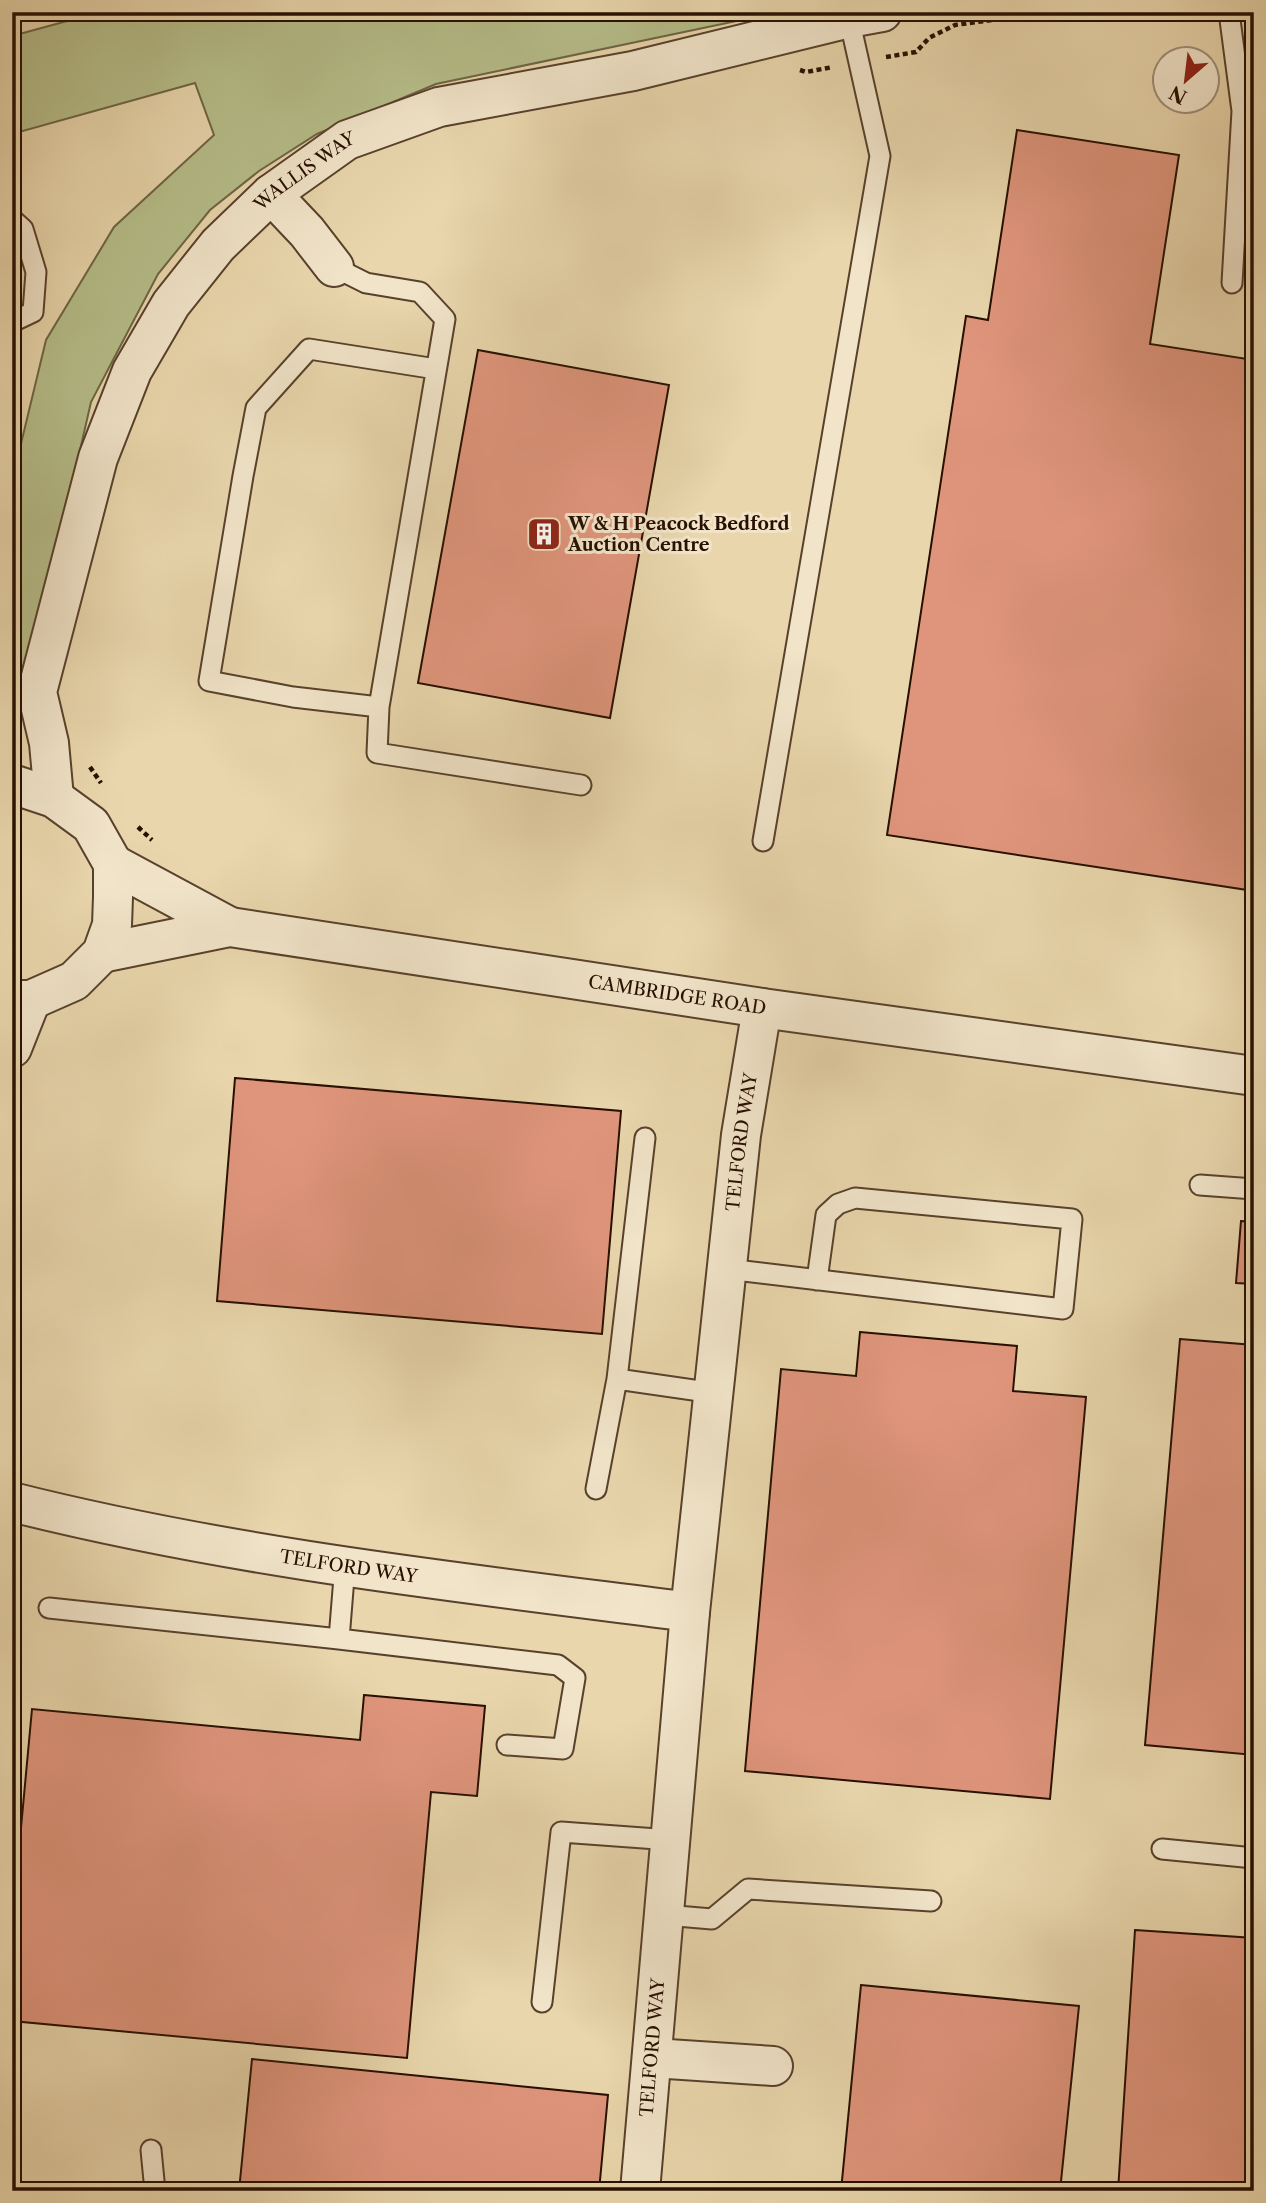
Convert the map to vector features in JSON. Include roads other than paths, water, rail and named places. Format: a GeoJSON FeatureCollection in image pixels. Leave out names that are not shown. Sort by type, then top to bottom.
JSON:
{"type":"FeatureCollection","features":[{"type":"Feature","properties":{"kind":"street","name":"WALLIS WAY"},"geometry":{"type":"LineString","coordinates":[[54,798],[48,743],[24,705],[98,458],[132,371],[171,304],[218,245],[271,194],[347,140],[439,107],[633,71],[866,15]]}},
{"type":"Feature","properties":{"kind":"street"},"geometry":{"type":"LineString","coordinates":[[271,194],[307,232],[334,267]]}},
{"type":"Feature","properties":{"kind":"street"},"geometry":{"type":"LineString","coordinates":[[12,784],[54,798],[91,825],[113,864],[112,925],[102,954],[74,981],[22,1000],[12,1048]]}},
{"type":"Feature","properties":{"kind":"street"},"geometry":{"type":"LineString","coordinates":[[113,864],[230,927]]}},
{"type":"Feature","properties":{"kind":"street","name":"CAMBRIDGE ROAD"},"geometry":{"type":"LineString","coordinates":[[102,954],[230,927],[762,1008],[1254,1076]]}},
{"type":"Feature","properties":{"kind":"street","name":"TELFORD WAY"},"geometry":{"type":"LineString","coordinates":[[640,2191],[690,1612],[741,1135],[762,1008]]}},
{"type":"Feature","properties":{"kind":"street","name":"TELFORD WAY"},"geometry":{"type":"LineString","coordinates":[[12,1502],[64,1515],[345,1566],[690,1612]]}},
{"type":"Feature","properties":{"kind":"street"},"geometry":{"type":"LineString","coordinates":[[653,2058],[773,2066]]}},
{"type":"Feature","properties":{"kind":"lane"},"geometry":{"type":"LineString","coordinates":[[1230,12],[1242,111],[1232,283]]}},
{"type":"Feature","properties":{"kind":"lane"},"geometry":{"type":"LineString","coordinates":[[763,841],[880,156],[866,15]]}},
{"type":"Feature","properties":{"kind":"lane"},"geometry":{"type":"LineString","coordinates":[[12,219],[23,229],[36,272],[33,312],[12,322]]}},
{"type":"Feature","properties":{"kind":"lane"},"geometry":{"type":"LineString","coordinates":[[334,267],[366,283],[420,292],[445,319],[379,707],[377,754],[581,785]]}},
{"type":"Feature","properties":{"kind":"lane"},"geometry":{"type":"LineString","coordinates":[[379,707],[293,697],[209,681],[243,476],[256,408],[309,349],[436,369]]}},
{"type":"Feature","properties":{"kind":"lane"},"geometry":{"type":"LineString","coordinates":[[596,1489],[617,1379],[645,1138]]}},
{"type":"Feature","properties":{"kind":"lane"},"geometry":{"type":"LineString","coordinates":[[1200,1185],[1254,1189]]}},
{"type":"Feature","properties":{"kind":"lane"},"geometry":{"type":"LineString","coordinates":[[727,1269],[817,1280],[1063,1309],[1072,1219],[855,1198],[838,1204],[826,1215],[817,1280]]}},
{"type":"Feature","properties":{"kind":"lane"},"geometry":{"type":"LineString","coordinates":[[617,1379],[714,1393]]}},
{"type":"Feature","properties":{"kind":"lane"},"geometry":{"type":"LineString","coordinates":[[339,1639],[345,1566]]}},
{"type":"Feature","properties":{"kind":"lane"},"geometry":{"type":"LineString","coordinates":[[49,1608],[558,1665],[575,1678],[563,1749],[508,1745]]}},
{"type":"Feature","properties":{"kind":"lane"},"geometry":{"type":"LineString","coordinates":[[542,2002],[561,1832],[671,1840]]}},
{"type":"Feature","properties":{"kind":"lane"},"geometry":{"type":"LineString","coordinates":[[1162,1849],[1254,1858]]}},
{"type":"Feature","properties":{"kind":"lane"},"geometry":{"type":"LineString","coordinates":[[665,1916],[712,1919],[748,1889],[931,1902]]}},
{"type":"Feature","properties":{"kind":"lane"},"geometry":{"type":"LineString","coordinates":[[151,2150],[155,2191]]}},
{"type":"Feature","properties":{"kind":"place","name":"W & H Peacock Bedford Auction Centre"},"geometry":{"type":"Point","coordinates":[544,534]}}]}
